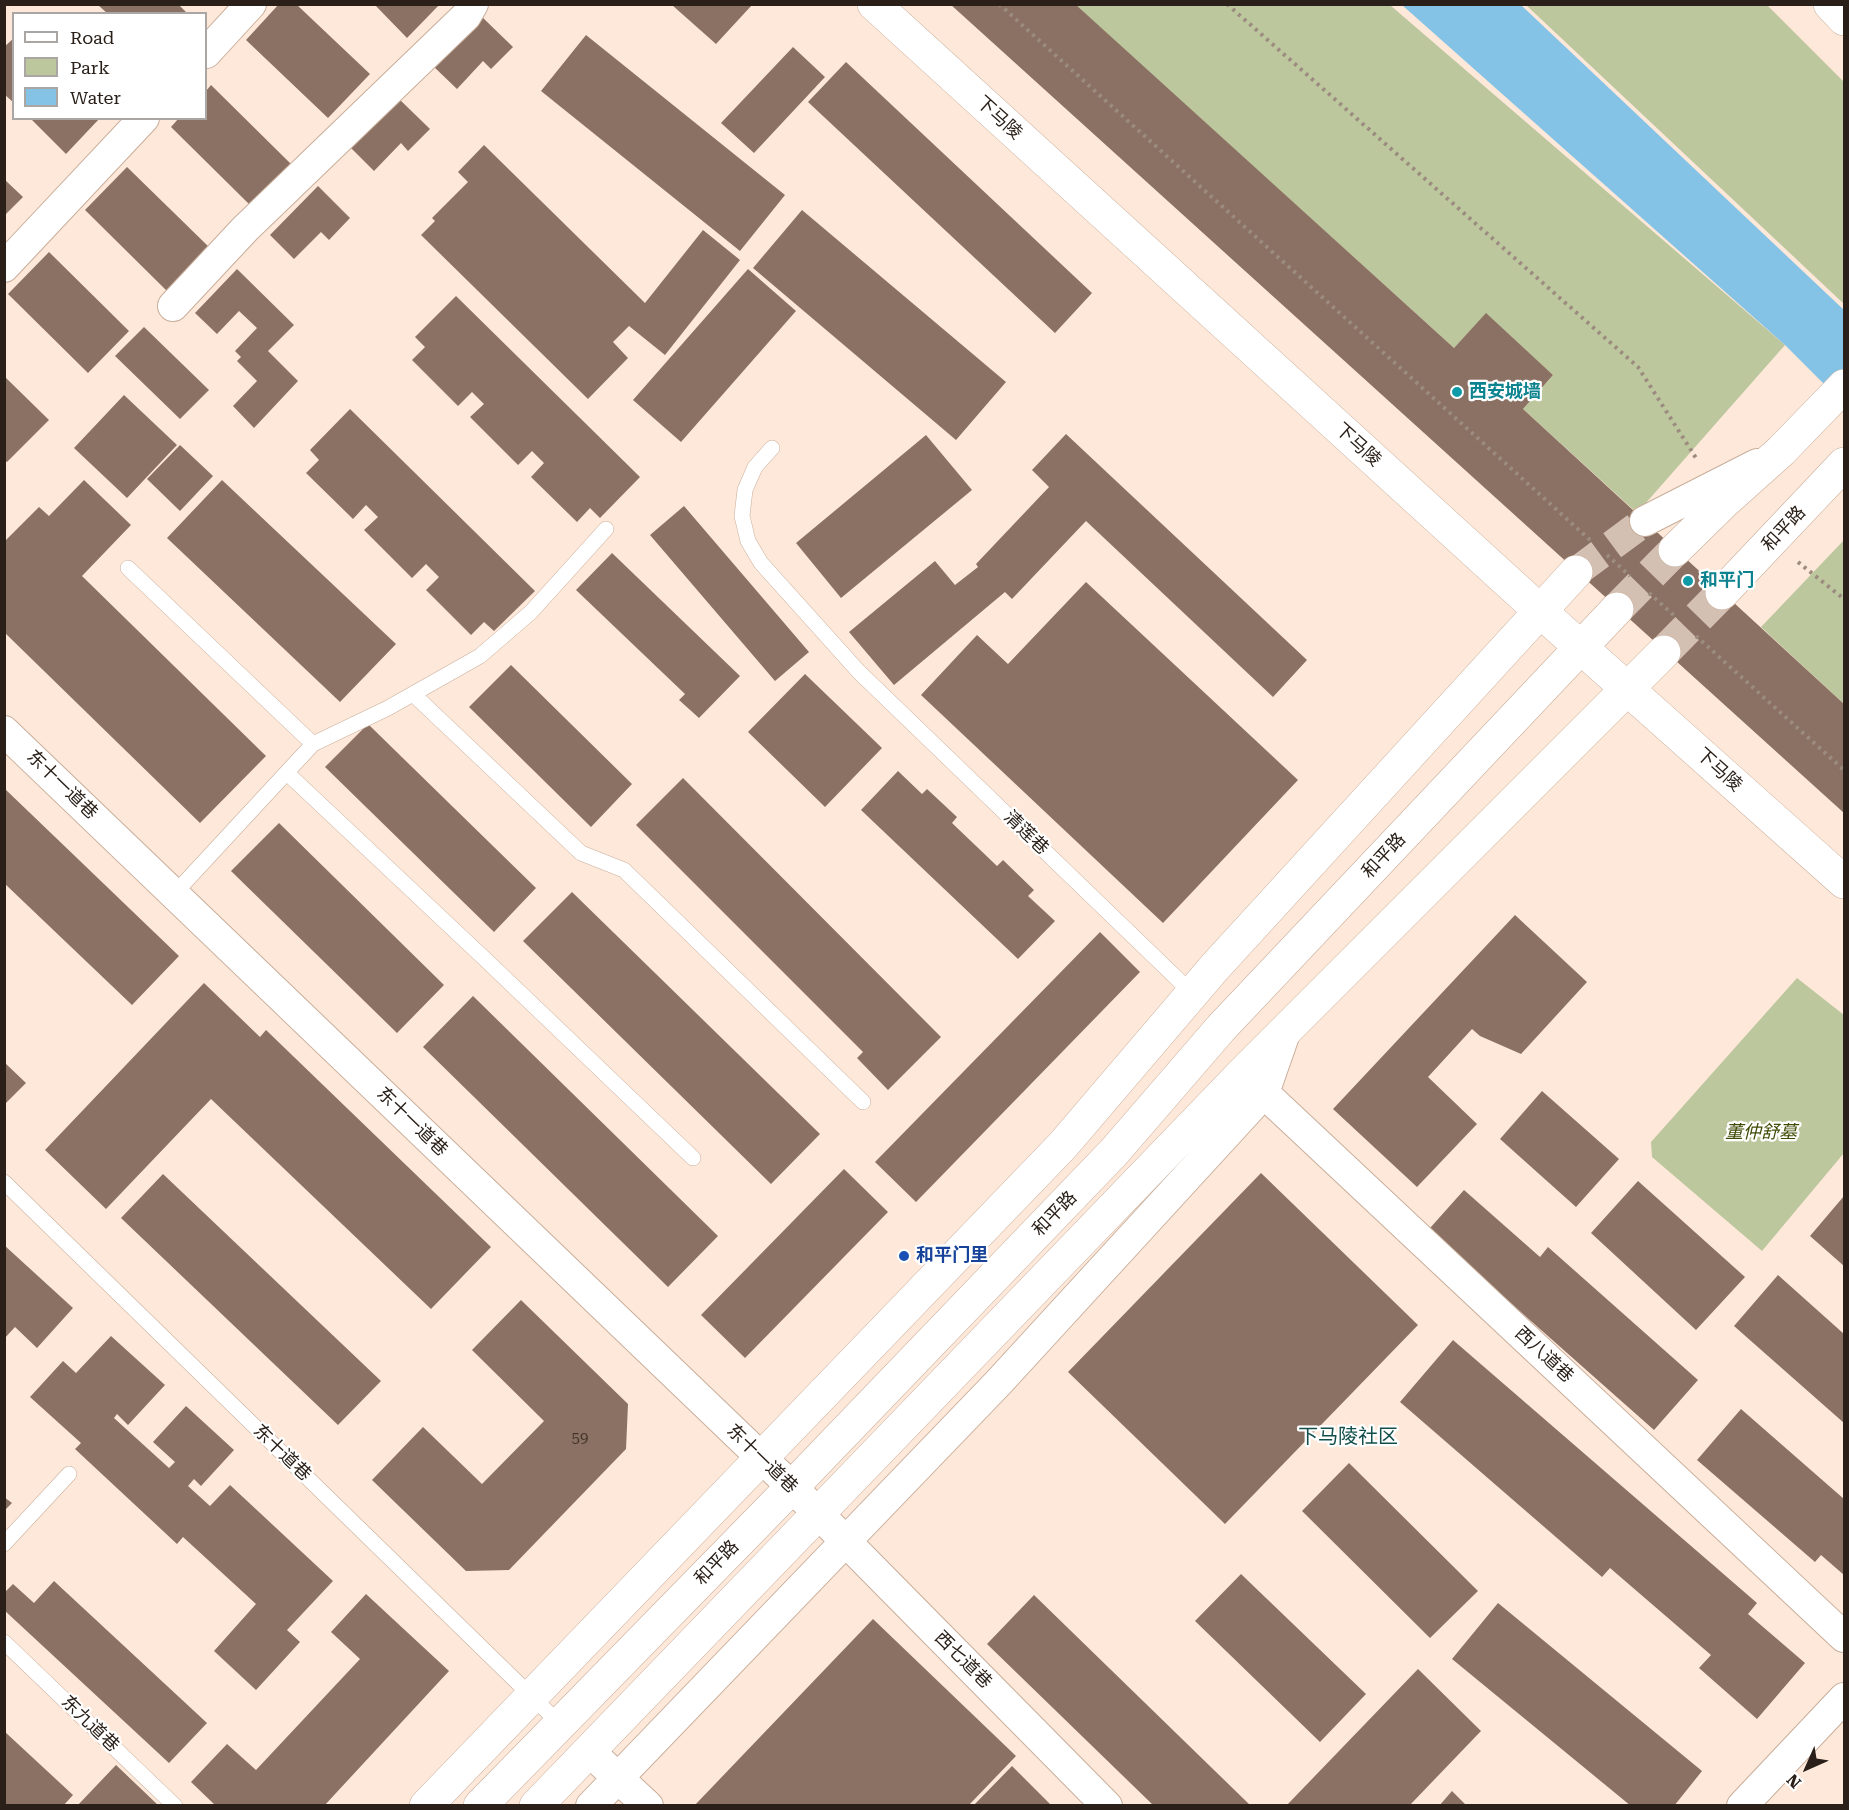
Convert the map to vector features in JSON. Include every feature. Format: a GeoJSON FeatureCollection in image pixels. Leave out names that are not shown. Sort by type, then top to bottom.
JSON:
{"type":"FeatureCollection","features":[{"type":"Feature","properties":{"kind":"main road","name":"下马陵"},"geometry":{"type":"LineString","coordinates":[[874,4],[1540,611],[1845,882]]}},
{"type":"Feature","properties":{"kind":"main road"},"geometry":{"type":"LineString","coordinates":[[1830,4],[1845,19]]}},
{"type":"Feature","properties":{"kind":"main road"},"geometry":{"type":"LineString","coordinates":[[1675,549],[1781,451],[1845,386]]}},
{"type":"Feature","properties":{"kind":"main road","name":"和平路"},"geometry":{"type":"LineString","coordinates":[[1722,593],[1845,464]]}},
{"type":"Feature","properties":{"kind":"main road"},"geometry":{"type":"LineString","coordinates":[[426,1806],[1063,1145],[1192,993],[1576,572]]}},
{"type":"Feature","properties":{"kind":"main road","name":"和平路"},"geometry":{"type":"LineString","coordinates":[[480,1806],[792,1487],[1114,1152],[1221,1028],[1617,609]]}},
{"type":"Feature","properties":{"kind":"main road","name":"和平路"},"geometry":{"type":"LineString","coordinates":[[536,1806],[819,1514],[1254,1083],[1286,1030],[1664,652]]}},
{"type":"Feature","properties":{"kind":"street"},"geometry":{"type":"LineString","coordinates":[[207,52],[251,4]]}},
{"type":"Feature","properties":{"kind":"street"},"geometry":{"type":"LineString","coordinates":[[173,306],[244,229],[466,16],[473,4]]}},
{"type":"Feature","properties":{"kind":"street"},"geometry":{"type":"LineString","coordinates":[[4,267],[142,120]]}},
{"type":"Feature","properties":{"kind":"street"},"geometry":{"type":"LineString","coordinates":[[1645,521],[1781,451]]}},
{"type":"Feature","properties":{"kind":"street","name":"东十一道巷"},"geometry":{"type":"LineString","coordinates":[[4,731],[176,893],[819,1514]]}},
{"type":"Feature","properties":{"kind":"street"},"geometry":{"type":"LineString","coordinates":[[591,1806],[999,1382],[1254,1083]]}},
{"type":"Feature","properties":{"kind":"street","name":"西八道巷"},"geometry":{"type":"LineString","coordinates":[[1254,1083],[1845,1637]]}},
{"type":"Feature","properties":{"kind":"street","name":"西七道巷"},"geometry":{"type":"LineString","coordinates":[[819,1514],[1107,1806]]}},
{"type":"Feature","properties":{"kind":"street"},"geometry":{"type":"LineString","coordinates":[[1742,1806],[1845,1698]]}},
{"type":"Feature","properties":{"kind":"street"},"geometry":{"type":"LineString","coordinates":[[589,1750],[648,1806]]}},
{"type":"Feature","properties":{"kind":"lane","name":"清莲巷"},"geometry":{"type":"LineString","coordinates":[[772,448],[755,467],[745,490],[742,516],[748,541],[761,563],[859,672],[1192,993]]}},
{"type":"Feature","properties":{"kind":"lane"},"geometry":{"type":"LineString","coordinates":[[176,893],[313,744],[413,694],[480,656],[531,612],[606,529]]}},
{"type":"Feature","properties":{"kind":"lane"},"geometry":{"type":"LineString","coordinates":[[128,568],[313,744]]}},
{"type":"Feature","properties":{"kind":"lane"},"geometry":{"type":"LineString","coordinates":[[413,694],[581,853],[624,870],[862,1102]]}},
{"type":"Feature","properties":{"kind":"lane"},"geometry":{"type":"LineString","coordinates":[[286,773],[488,961],[693,1158]]}},
{"type":"Feature","properties":{"kind":"lane","name":"东十道巷"},"geometry":{"type":"LineString","coordinates":[[4,1182],[560,1724]]}},
{"type":"Feature","properties":{"kind":"lane"},"geometry":{"type":"LineString","coordinates":[[4,1544],[69,1474]]}},
{"type":"Feature","properties":{"kind":"lane","name":"东九道巷"},"geometry":{"type":"LineString","coordinates":[[4,1642],[175,1806]]}},
{"type":"Feature","properties":{"kind":"path"},"geometry":{"type":"LineString","coordinates":[[999,4],[1598,547]]}},
{"type":"Feature","properties":{"kind":"path"},"geometry":{"type":"LineString","coordinates":[[1227,4],[1638,367],[1713,486]]}},
{"type":"Feature","properties":{"kind":"path"},"geometry":{"type":"LineString","coordinates":[[1773,542],[1845,599]]}},
{"type":"Feature","properties":{"kind":"path"},"geometry":{"type":"LineString","coordinates":[[1607,555],[1633,579]]}},
{"type":"Feature","properties":{"kind":"path"},"geometry":{"type":"LineString","coordinates":[[1642,587],[1677,619]]}},
{"type":"Feature","properties":{"kind":"path"},"geometry":{"type":"LineString","coordinates":[[1695,635],[1845,770]]}},
{"type":"Feature","properties":{"kind":"green space"},"geometry":{"type":"Polygon","coordinates":[[[1075,5],[1390,5],[1785,345],[1637,513],[1523,409],[1553,375],[1486,314],[1454,348],[1075,5]]]}},
{"type":"Feature","properties":{"kind":"green space"},"geometry":{"type":"Polygon","coordinates":[[[1526,5],[1767,5],[1844,82],[1844,304],[1526,5]]]}},
{"type":"Feature","properties":{"kind":"green space"},"geometry":{"type":"Polygon","coordinates":[[[1844,540],[1844,704],[1761,627],[1844,540]]]}},
{"type":"Feature","properties":{"kind":"green space","name":"董仲舒墓"},"geometry":{"type":"Polygon","coordinates":[[[1797,978],[1844,1015],[1844,1153],[1762,1251],[1652,1157],[1651,1142],[1797,978]]]}},
{"type":"Feature","properties":{"kind":"water"},"geometry":{"type":"Polygon","coordinates":[[[1402,5],[1521,5],[1844,310],[1844,404],[1785,345],[1402,5]]]}},
{"type":"Feature","properties":{"kind":"building"},"geometry":{"type":"Polygon","coordinates":[[[279,4],[296,4],[370,74],[328,118],[246,40],[279,4]]]}},
{"type":"Feature","properties":{"kind":"building"},"geometry":{"type":"Polygon","coordinates":[[[374,4],[440,4],[407,38],[374,4]]]}},
{"type":"Feature","properties":{"kind":"building","name":"西安城墙"},"geometry":{"type":"Polygon","coordinates":[[[950,4],[1075,4],[1454,348],[1486,313],[1553,375],[1523,409],[1844,704],[1844,813],[950,4]]]}},
{"type":"Feature","properties":{"kind":"building"},"geometry":{"type":"Polygon","coordinates":[[[98,5],[179,5],[186,12],[106,12],[98,5]]]}},
{"type":"Feature","properties":{"kind":"building"},"geometry":{"type":"Polygon","coordinates":[[[672,5],[752,5],[716,44],[672,5]]]}},
{"type":"Feature","properties":{"kind":"building"},"geometry":{"type":"Polygon","coordinates":[[[480,15],[513,47],[491,69],[483,61],[457,89],[432,65],[480,15]]]}},
{"type":"Feature","properties":{"kind":"building"},"geometry":{"type":"Polygon","coordinates":[[[586,35],[785,195],[740,251],[541,91],[586,35]]]}},
{"type":"Feature","properties":{"kind":"building"},"geometry":{"type":"Polygon","coordinates":[[[12,40],[12,101],[4,94],[4,47],[12,40]]]}},
{"type":"Feature","properties":{"kind":"building"},"geometry":{"type":"Polygon","coordinates":[[[793,47],[825,77],[754,153],[721,123],[793,47]]]}},
{"type":"Feature","properties":{"kind":"building"},"geometry":{"type":"Polygon","coordinates":[[[846,62],[1092,293],[1055,333],[808,102],[846,62]]]}},
{"type":"Feature","properties":{"kind":"building"},"geometry":{"type":"Polygon","coordinates":[[[211,85],[291,164],[251,206],[171,127],[177,120],[207,120],[207,90],[211,85]]]}},
{"type":"Feature","properties":{"kind":"building"},"geometry":{"type":"Polygon","coordinates":[[[397,97],[430,129],[408,151],[401,143],[374,171],[349,146],[397,97]]]}},
{"type":"Feature","properties":{"kind":"building"},"geometry":{"type":"Polygon","coordinates":[[[32,120],[98,120],[66,154],[32,120]]]}},
{"type":"Feature","properties":{"kind":"building"},"geometry":{"type":"Polygon","coordinates":[[[484,145],[645,303],[703,230],[740,260],[665,355],[629,326],[613,342],[628,358],[588,399],[421,235],[435,221],[432,218],[468,182],[458,172],[484,145]]]}},
{"type":"Feature","properties":{"kind":"building"},"geometry":{"type":"Polygon","coordinates":[[[127,167],[210,248],[168,292],[85,210],[127,167]]]}},
{"type":"Feature","properties":{"kind":"building"},"geometry":{"type":"Polygon","coordinates":[[[4,179],[23,197],[4,216],[4,179]]]}},
{"type":"Feature","properties":{"kind":"building"},"geometry":{"type":"Polygon","coordinates":[[[318,186],[350,218],[329,240],[321,232],[294,259],[270,235],[318,186]]]}},
{"type":"Feature","properties":{"kind":"building"},"geometry":{"type":"Polygon","coordinates":[[[802,210],[1006,382],[956,440],[753,268],[802,210]]]}},
{"type":"Feature","properties":{"kind":"building"},"geometry":{"type":"Polygon","coordinates":[[[49,252],[129,331],[88,373],[8,294],[49,252]]]}},
{"type":"Feature","properties":{"kind":"building"},"geometry":{"type":"Polygon","coordinates":[[[237,269],[294,325],[268,351],[298,381],[254,428],[233,406],[257,381],[237,361],[241,357],[235,351],[257,328],[239,311],[217,334],[195,313],[237,269]]]}},
{"type":"Feature","properties":{"kind":"building"},"geometry":{"type":"Polygon","coordinates":[[[748,269],[796,311],[681,442],[633,400],[748,269]]]}},
{"type":"Feature","properties":{"kind":"building"},"geometry":{"type":"Polygon","coordinates":[[[456,296],[640,477],[600,518],[590,508],[577,522],[531,477],[544,463],[532,451],[518,465],[470,417],[484,404],[472,392],[458,406],[412,360],[425,347],[415,337],[456,296]]]}},
{"type":"Feature","properties":{"kind":"building"},"geometry":{"type":"Polygon","coordinates":[[[144,327],[209,390],[180,419],[115,356],[144,327]]]}},
{"type":"Feature","properties":{"kind":"building"},"geometry":{"type":"Polygon","coordinates":[[[4,376],[49,420],[7,462],[4,460],[4,376]]]}},
{"type":"Feature","properties":{"kind":"building"},"geometry":{"type":"Polygon","coordinates":[[[124,395],[177,445],[127,498],[74,448],[124,395]]]}},
{"type":"Feature","properties":{"kind":"building"},"geometry":{"type":"Polygon","coordinates":[[[350,409],[535,591],[494,631],[484,622],[471,635],[426,590],[439,577],[426,564],[412,578],[364,530],[378,517],[366,505],[353,519],[306,473],[319,460],[310,450],[350,409]]]}},
{"type":"Feature","properties":{"kind":"building"},"geometry":{"type":"Polygon","coordinates":[[[1066,434],[1307,660],[1273,697],[1086,521],[1012,599],[1005,592],[894,685],[849,632],[935,561],[955,585],[978,567],[976,564],[1049,487],[1032,470],[1066,434]]]}},
{"type":"Feature","properties":{"kind":"building"},"geometry":{"type":"Polygon","coordinates":[[[926,435],[972,490],[841,598],[796,543],[926,435]]]}},
{"type":"Feature","properties":{"kind":"building"},"geometry":{"type":"Polygon","coordinates":[[[180,445],[213,476],[180,511],[147,479],[180,445]]]}},
{"type":"Feature","properties":{"kind":"building"},"geometry":{"type":"Polygon","coordinates":[[[84,480],[131,525],[82,576],[266,756],[200,823],[4,632],[4,542],[39,507],[49,516],[84,480]]]}},
{"type":"Feature","properties":{"kind":"building"},"geometry":{"type":"Polygon","coordinates":[[[222,480],[396,644],[340,702],[167,538],[222,480]]]}},
{"type":"Feature","properties":{"kind":"building"},"geometry":{"type":"Polygon","coordinates":[[[684,506],[809,652],[775,681],[650,535],[684,506]]]}},
{"type":"Feature","properties":{"kind":"building"},"geometry":{"type":"Polygon","coordinates":[[[612,553],[740,676],[699,718],[679,700],[685,694],[576,590],[612,553]]]}},
{"type":"Feature","properties":{"kind":"building"},"geometry":{"type":"Polygon","coordinates":[[[1086,582],[1298,780],[1163,923],[921,695],[977,635],[1008,664],[1086,582]]]}},
{"type":"Feature","properties":{"kind":"building"},"geometry":{"type":"Polygon","coordinates":[[[511,665],[632,784],[591,827],[469,707],[511,665]]]}},
{"type":"Feature","properties":{"kind":"building"},"geometry":{"type":"Polygon","coordinates":[[[805,674],[882,748],[825,807],[748,732],[805,674]]]}},
{"type":"Feature","properties":{"kind":"building"},"geometry":{"type":"Polygon","coordinates":[[[368,724],[536,888],[494,932],[325,767],[368,724]]]}},
{"type":"Feature","properties":{"kind":"building"},"geometry":{"type":"Polygon","coordinates":[[[898,771],[922,794],[927,789],[957,817],[952,823],[997,866],[1003,860],[1034,890],[1028,896],[1055,921],[1018,959],[861,810],[898,771]]]}},
{"type":"Feature","properties":{"kind":"building"},"geometry":{"type":"Polygon","coordinates":[[[683,778],[941,1037],[888,1090],[857,1058],[863,1052],[636,825],[683,778]]]}},
{"type":"Feature","properties":{"kind":"building"},"geometry":{"type":"Polygon","coordinates":[[[4,788],[179,956],[132,1005],[4,883],[4,788]]]}},
{"type":"Feature","properties":{"kind":"building"},"geometry":{"type":"Polygon","coordinates":[[[279,823],[444,985],[397,1033],[231,871],[279,823]]]}},
{"type":"Feature","properties":{"kind":"building"},"geometry":{"type":"Polygon","coordinates":[[[572,892],[820,1134],[771,1184],[523,941],[572,892]]]}},
{"type":"Feature","properties":{"kind":"building"},"geometry":{"type":"Polygon","coordinates":[[[1515,915],[1587,982],[1521,1054],[1480,1036],[1472,1029],[1428,1077],[1477,1124],[1417,1187],[1333,1109],[1515,915]]]}},
{"type":"Feature","properties":{"kind":"building"},"geometry":{"type":"Polygon","coordinates":[[[1100,932],[1140,972],[916,1202],[875,1162],[1100,932]]]}},
{"type":"Feature","properties":{"kind":"building"},"geometry":{"type":"Polygon","coordinates":[[[204,983],[260,1037],[266,1030],[491,1247],[431,1309],[211,1099],[106,1209],[45,1150],[204,983]]]}},
{"type":"Feature","properties":{"kind":"building"},"geometry":{"type":"Polygon","coordinates":[[[473,996],[718,1236],[668,1287],[423,1047],[473,996]]]}},
{"type":"Feature","properties":{"kind":"building"},"geometry":{"type":"Polygon","coordinates":[[[4,1062],[26,1083],[4,1105],[4,1062]]]}},
{"type":"Feature","properties":{"kind":"building"},"geometry":{"type":"Polygon","coordinates":[[[1542,1091],[1619,1159],[1576,1207],[1500,1139],[1542,1091]]]}},
{"type":"Feature","properties":{"kind":"building"},"geometry":{"type":"Polygon","coordinates":[[[844,1169],[888,1212],[745,1358],[701,1315],[844,1169]]]}},
{"type":"Feature","properties":{"kind":"building"},"geometry":{"type":"Polygon","coordinates":[[[1261,1173],[1418,1325],[1225,1524],[1068,1372],[1261,1173]]]}},
{"type":"Feature","properties":{"kind":"building"},"geometry":{"type":"Polygon","coordinates":[[[163,1174],[381,1381],[338,1425],[121,1218],[163,1174]]]}},
{"type":"Feature","properties":{"kind":"building"},"geometry":{"type":"Polygon","coordinates":[[[1638,1181],[1745,1277],[1696,1330],[1591,1233],[1638,1181]]]}},
{"type":"Feature","properties":{"kind":"building"},"geometry":{"type":"Polygon","coordinates":[[[1464,1190],[1540,1257],[1548,1247],[1698,1380],[1654,1430],[1505,1298],[1499,1305],[1422,1237],[1464,1190]]]}},
{"type":"Feature","properties":{"kind":"building"},"geometry":{"type":"Polygon","coordinates":[[[1844,1196],[1844,1266],[1810,1236],[1844,1196]]]}},
{"type":"Feature","properties":{"kind":"building"},"geometry":{"type":"Polygon","coordinates":[[[4,1245],[73,1308],[37,1348],[15,1327],[4,1339],[4,1245]]]}},
{"type":"Feature","properties":{"kind":"building"},"geometry":{"type":"Polygon","coordinates":[[[1778,1275],[1844,1334],[1844,1423],[1734,1326],[1778,1275]]]}},
{"type":"Feature","properties":{"kind":"building"},"geometry":{"type":"Polygon","coordinates":[[[521,1300],[628,1404],[626,1449],[509,1570],[466,1571],[372,1480],[423,1427],[482,1484],[544,1421],[472,1350],[521,1300]]]}},
{"type":"Feature","properties":{"kind":"building"},"geometry":{"type":"Polygon","coordinates":[[[111,1336],[165,1385],[128,1425],[117,1414],[114,1418],[169,1468],[175,1462],[153,1442],[186,1406],[234,1450],[201,1486],[194,1479],[188,1486],[210,1506],[230,1485],[333,1581],[287,1630],[300,1642],[256,1690],[214,1651],[256,1604],[183,1537],[177,1544],[75,1449],[81,1443],[30,1397],[63,1361],[76,1373],[111,1336]]]}},
{"type":"Feature","properties":{"kind":"building"},"geometry":{"type":"Polygon","coordinates":[[[1453,1340],[1757,1603],[1748,1614],[1805,1663],[1757,1719],[1699,1668],[1711,1655],[1610,1568],[1602,1577],[1400,1402],[1453,1340]]]}},
{"type":"Feature","properties":{"kind":"building"},"geometry":{"type":"Polygon","coordinates":[[[1741,1409],[1844,1499],[1844,1575],[1821,1555],[1815,1562],[1697,1460],[1741,1409]]]}},
{"type":"Feature","properties":{"kind":"building"},"geometry":{"type":"Polygon","coordinates":[[[1349,1463],[1478,1591],[1430,1638],[1302,1511],[1349,1463]]]}},
{"type":"Feature","properties":{"kind":"building"},"geometry":{"type":"Polygon","coordinates":[[[4,1497],[12,1503],[4,1511],[4,1497]]]}},
{"type":"Feature","properties":{"kind":"building"},"geometry":{"type":"Polygon","coordinates":[[[1241,1574],[1366,1694],[1320,1742],[1195,1621],[1241,1574]]]}},
{"type":"Feature","properties":{"kind":"building"},"geometry":{"type":"Polygon","coordinates":[[[54,1581],[207,1723],[169,1763],[4,1610],[4,1593],[13,1584],[34,1603],[54,1581]]]}},
{"type":"Feature","properties":{"kind":"building"},"geometry":{"type":"Polygon","coordinates":[[[366,1594],[449,1671],[324,1806],[216,1806],[191,1782],[227,1744],[256,1770],[360,1659],[331,1632],[366,1594]]]}},
{"type":"Feature","properties":{"kind":"building"},"geometry":{"type":"Polygon","coordinates":[[[1034,1595],[1251,1806],[1154,1806],[987,1644],[1034,1595]]]}},
{"type":"Feature","properties":{"kind":"building"},"geometry":{"type":"Polygon","coordinates":[[[1498,1603],[1702,1771],[1674,1806],[1631,1806],[1452,1659],[1498,1603]]]}},
{"type":"Feature","properties":{"kind":"building"},"geometry":{"type":"Polygon","coordinates":[[[873,1619],[1016,1756],[968,1806],[694,1806],[873,1619]]]}},
{"type":"Feature","properties":{"kind":"building"},"geometry":{"type":"Polygon","coordinates":[[[1418,1669],[1481,1731],[1409,1806],[1286,1806],[1418,1669]]]}},
{"type":"Feature","properties":{"kind":"building"},"geometry":{"type":"Polygon","coordinates":[[[4,1731],[73,1795],[63,1806],[4,1806],[4,1731]]]}},
{"type":"Feature","properties":{"kind":"building"},"geometry":{"type":"Polygon","coordinates":[[[116,1765],[159,1806],[77,1806],[116,1765]]]}},
{"type":"Feature","properties":{"kind":"building"},"geometry":{"type":"Polygon","coordinates":[[[1012,1766],[1052,1806],[973,1806],[1012,1766]]]}},
{"type":"Feature","properties":{"kind":"building"},"geometry":{"type":"Polygon","coordinates":[[[1452,1791],[1467,1806],[1439,1806],[1452,1791]]]}},
{"type":"Feature","properties":{"kind":"tunnel"},"geometry":{"type":"LineString","coordinates":[[1576,572],[1645,521]]}},
{"type":"Feature","properties":{"kind":"tunnel"},"geometry":{"type":"LineString","coordinates":[[1617,609],[1675,550]]}},
{"type":"Feature","properties":{"kind":"tunnel"},"geometry":{"type":"LineString","coordinates":[[1664,652],[1722,593]]}},
{"type":"Feature","properties":{"kind":"place","name":"西安城墙"},"geometry":{"type":"Point","coordinates":[1457,392]}},
{"type":"Feature","properties":{"kind":"place","name":"和平门"},"geometry":{"type":"Point","coordinates":[1688,581]}},
{"type":"Feature","properties":{"kind":"place","name":"和平门里"},"geometry":{"type":"Point","coordinates":[904,1256]}},
{"type":"Feature","properties":{"kind":"district","name":"下马陵社区"},"geometry":{"type":"Point","coordinates":[1348,1437]}}]}
